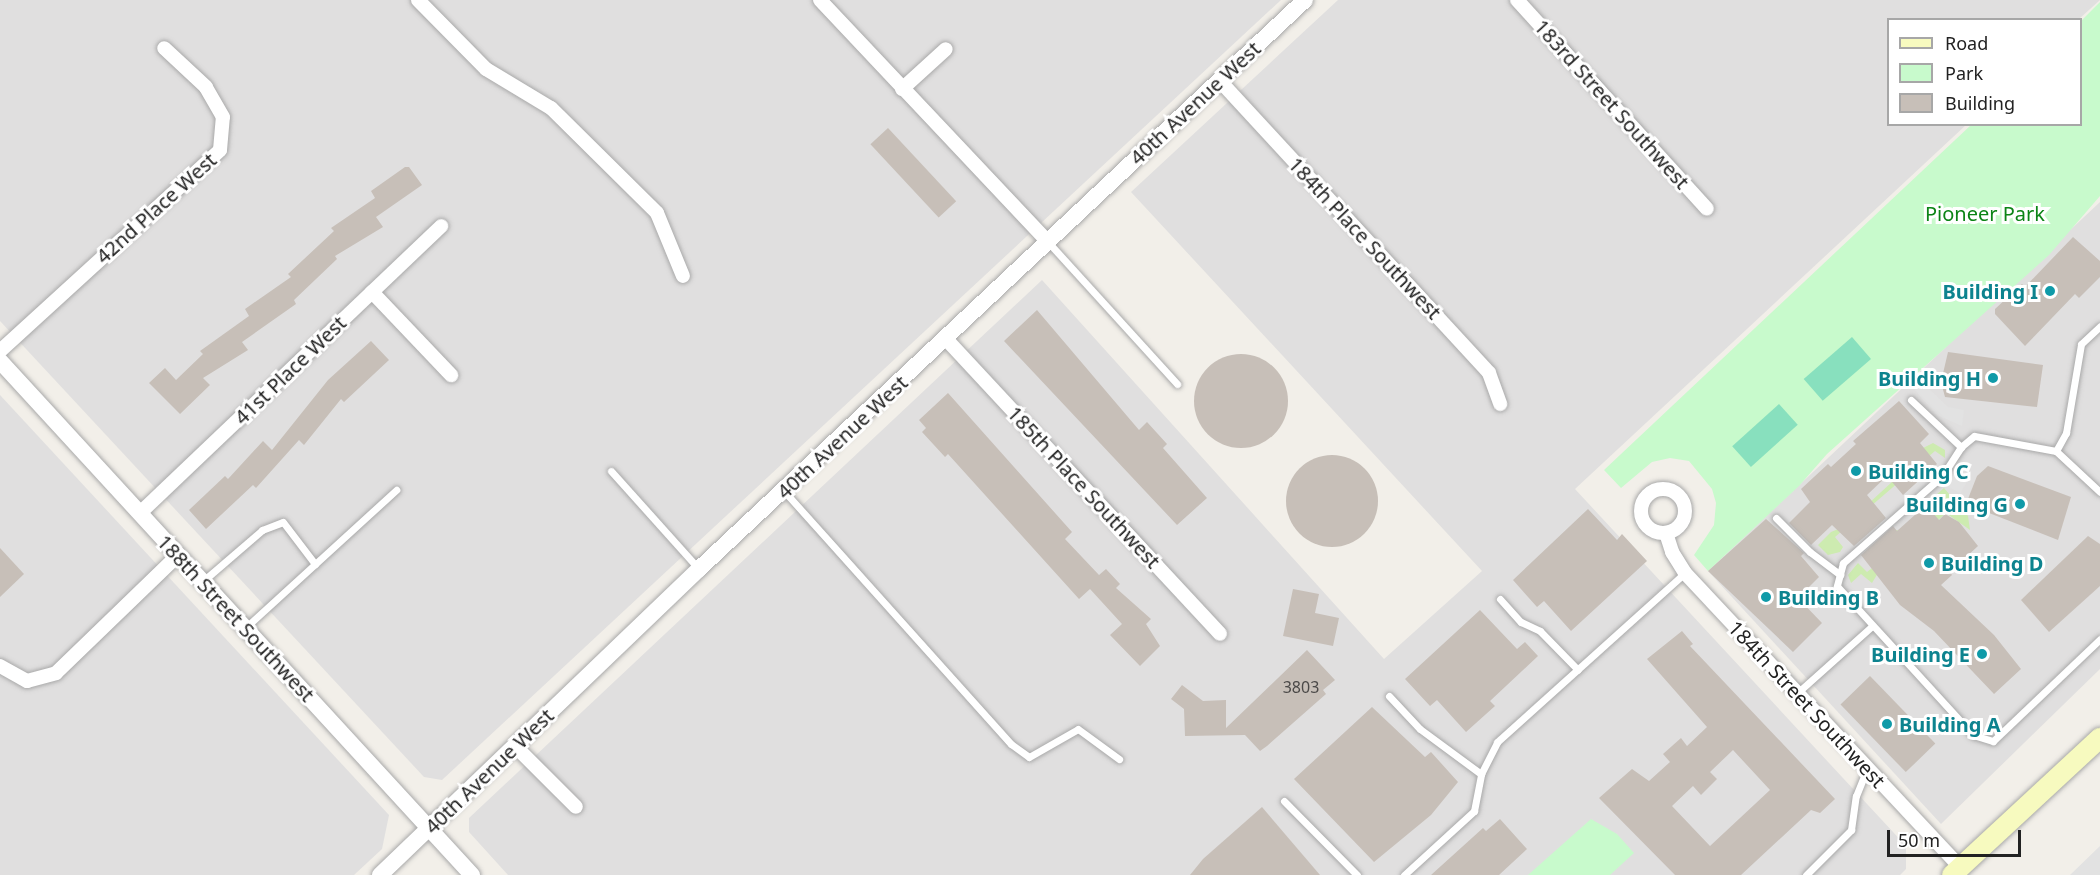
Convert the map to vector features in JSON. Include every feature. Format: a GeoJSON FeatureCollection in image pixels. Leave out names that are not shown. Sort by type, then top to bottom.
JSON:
{"type":"FeatureCollection","features":[{"type":"Feature","properties":{"kind":"main road"},"geometry":{"type":"LineString","coordinates":[[1963,873],[2100,738]]}},
{"type":"Feature","properties":{"kind":"street"},"geometry":{"type":"LineString","coordinates":[[418,0],[486,69],[551,108],[657,213],[683,276]]}},
{"type":"Feature","properties":{"kind":"street"},"geometry":{"type":"LineString","coordinates":[[820,0],[1046,240]]}},
{"type":"Feature","properties":{"kind":"street","name":"40th Avenue West"},"geometry":{"type":"LineString","coordinates":[[380,875],[699,569],[947,340],[1046,240],[1305,0]]}},
{"type":"Feature","properties":{"kind":"street","name":"183rd Street Southwest"},"geometry":{"type":"LineString","coordinates":[[1517,0],[1707,209]]}},
{"type":"Feature","properties":{"kind":"street","name":"42nd Place West"},"geometry":{"type":"LineString","coordinates":[[0,351],[220,150],[223,117],[206,87],[164,48]]}},
{"type":"Feature","properties":{"kind":"street"},"geometry":{"type":"LineString","coordinates":[[902,89],[946,49]]}},
{"type":"Feature","properties":{"kind":"street","name":"184th Place Southwest"},"geometry":{"type":"LineString","coordinates":[[1219,80],[1489,373],[1500,404]]}},
{"type":"Feature","properties":{"kind":"street","name":"41st Place West"},"geometry":{"type":"LineString","coordinates":[[140,513],[441,226]]}},
{"type":"Feature","properties":{"kind":"street"},"geometry":{"type":"LineString","coordinates":[[372,292],[451,375]]}},
{"type":"Feature","properties":{"kind":"street","name":"185th Place Southwest"},"geometry":{"type":"LineString","coordinates":[[947,340],[1220,634]]}},
{"type":"Feature","properties":{"kind":"street","name":"188th Street Southwest"},"geometry":{"type":"LineString","coordinates":[[0,361],[472,875]]}},
{"type":"Feature","properties":{"kind":"street","name":"184th Street Southwest"},"geometry":{"type":"LineString","coordinates":[[1666,533],[1672,552],[1685,573],[1963,873]]}},
{"type":"Feature","properties":{"kind":"street"},"geometry":{"type":"LineString","coordinates":[[0,666],[27,681],[56,673],[178,555]]}},
{"type":"Feature","properties":{"kind":"street"},"geometry":{"type":"LineString","coordinates":[[515,746],[576,807]]}},
{"type":"Feature","properties":{"kind":"lane"},"geometry":{"type":"LineString","coordinates":[[1046,240],[1178,384]]}},
{"type":"Feature","properties":{"kind":"lane"},"geometry":{"type":"LineString","coordinates":[[2056,451],[2066,433],[2081,344],[2100,326]]}},
{"type":"Feature","properties":{"kind":"lane"},"geometry":{"type":"LineString","coordinates":[[1911,400],[1961,447]]}},
{"type":"Feature","properties":{"kind":"lane"},"geometry":{"type":"LineString","coordinates":[[2100,492],[2056,451],[1974,436],[1961,447],[1942,476],[1843,563],[1837,586],[1973,735],[1993,741],[2100,639]]}},
{"type":"Feature","properties":{"kind":"lane"},"geometry":{"type":"LineString","coordinates":[[611,471],[699,569]]}},
{"type":"Feature","properties":{"kind":"lane"},"geometry":{"type":"LineString","coordinates":[[245,628],[396,490]]}},
{"type":"Feature","properties":{"kind":"lane"},"geometry":{"type":"LineString","coordinates":[[784,491],[1011,744],[1029,757],[1078,729],[1119,759]]}},
{"type":"Feature","properties":{"kind":"lane"},"geometry":{"type":"LineString","coordinates":[[1776,518],[1840,575]]}},
{"type":"Feature","properties":{"kind":"lane"},"geometry":{"type":"LineString","coordinates":[[203,581],[262,530],[283,522],[315,564]]}},
{"type":"Feature","properties":{"kind":"lane"},"geometry":{"type":"LineString","coordinates":[[1404,875],[1474,812],[1481,774],[1497,742],[1685,573]]}},
{"type":"Feature","properties":{"kind":"lane"},"geometry":{"type":"LineString","coordinates":[[1500,599],[1521,622],[1540,631],[1578,670]]}},
{"type":"Feature","properties":{"kind":"lane"},"geometry":{"type":"LineString","coordinates":[[1796,694],[1872,626]]}},
{"type":"Feature","properties":{"kind":"lane"},"geometry":{"type":"LineString","coordinates":[[1389,696],[1420,729],[1481,774]]}},
{"type":"Feature","properties":{"kind":"lane"},"geometry":{"type":"LineString","coordinates":[[1806,875],[1851,830],[1856,796],[1867,769]]}},
{"type":"Feature","properties":{"kind":"lane"},"geometry":{"type":"LineString","coordinates":[[1284,801],[1357,875]]}},
{"type":"Feature","properties":{"kind":"shaded area"},"geometry":{"type":"Polygon","coordinates":[[[0,0],[1281,0],[442,780],[424,777],[0,321],[0,0]]]}},
{"type":"Feature","properties":{"kind":"shaded area"},"geometry":{"type":"Polygon","coordinates":[[[1338,0],[2100,0],[2080,18],[1887,18],[1887,126],[1965,126],[1575,489],[1906,846],[1906,869],[1900,875],[508,875],[469,832],[469,818],[1042,280],[1384,659],[1482,571],[1131,192],[1338,0]]]}},
{"type":"Feature","properties":{"kind":"shaded area"},"geometry":{"type":"Polygon","coordinates":[[[2100,202],[2100,669],[1941,824],[1708,571],[2100,202]]]}},
{"type":"Feature","properties":{"kind":"shaded area"},"geometry":{"type":"Polygon","coordinates":[[[1923,383],[1948,407],[1964,410],[1962,426],[1937,415],[1915,390],[1923,383]]]}},
{"type":"Feature","properties":{"kind":"shaded area"},"geometry":{"type":"Polygon","coordinates":[[[0,395],[389,815],[382,849],[354,875],[0,875],[0,395]]]}},
{"type":"Feature","properties":{"kind":"shaded area"},"geometry":{"type":"Polygon","coordinates":[[[1958,466],[1971,473],[1960,493],[1947,486],[1958,466]]]}},
{"type":"Feature","properties":{"kind":"shaded area"},"geometry":{"type":"Polygon","coordinates":[[[2100,846],[2100,875],[2070,875],[2100,846]]]}},
{"type":"Feature","properties":{"kind":"green space","name":"Pioneer Park"},"geometry":{"type":"Polygon","coordinates":[[[2100,2],[2100,196],[2049,255],[1827,454],[1799,486],[1708,571],[1694,555],[1714,525],[1716,503],[1712,489],[1689,461],[1670,458],[1652,462],[1621,488],[1604,470],[1970,126],[2082,126],[2082,20],[2100,2]]]}},
{"type":"Feature","properties":{"kind":"green space"},"geometry":{"type":"Polygon","coordinates":[[[1852,337],[1871,359],[1823,401],[1804,379],[1852,337]]]}},
{"type":"Feature","properties":{"kind":"green space"},"geometry":{"type":"Polygon","coordinates":[[[1779,404],[1798,425],[1751,467],[1732,446],[1779,404]]]}},
{"type":"Feature","properties":{"kind":"green space"},"geometry":{"type":"Polygon","coordinates":[[[1933,443],[1945,450],[1945,458],[1935,451],[1835,537],[1843,547],[1840,552],[1828,555],[1818,545],[1831,532],[1843,527],[1905,470],[1921,449],[1933,443]]]}},
{"type":"Feature","properties":{"kind":"green space"},"geometry":{"type":"Polygon","coordinates":[[[1944,488],[1968,516],[1970,530],[1946,513],[1878,573],[1872,583],[1861,574],[1851,583],[1848,575],[1858,563],[1867,572],[1896,549],[1892,533],[1897,530],[1907,539],[1943,506],[1935,496],[1944,488]]]}},
{"type":"Feature","properties":{"kind":"green space"},"geometry":{"type":"Polygon","coordinates":[[[1591,819],[1617,834],[1634,853],[1610,875],[1528,875],[1591,819]]]}},
{"type":"Feature","properties":{"kind":"building"},"geometry":{"type":"Polygon","coordinates":[[[888,128],[956,201],[939,218],[870,144],[888,128]]]}},
{"type":"Feature","properties":{"kind":"building"},"geometry":{"type":"Polygon","coordinates":[[[405,167],[409,167],[422,185],[376,217],[383,227],[335,256],[337,259],[294,300],[296,304],[242,342],[248,350],[203,378],[210,385],[180,414],[149,383],[165,368],[176,380],[203,354],[200,351],[249,316],[245,309],[291,277],[288,274],[334,231],[331,228],[375,198],[371,191],[405,167]]]}},
{"type":"Feature","properties":{"kind":"building","name":"Building I"},"geometry":{"type":"Polygon","coordinates":[[[2073,237],[2100,261],[2100,277],[2079,298],[2075,294],[2025,346],[1995,314],[1995,309],[2022,284],[2025,287],[2073,237]]]}},
{"type":"Feature","properties":{"kind":"building"},"geometry":{"type":"Polygon","coordinates":[[[1037,310],[1139,430],[1147,422],[1167,444],[1163,448],[1207,498],[1177,525],[1004,341],[1037,310]]]}},
{"type":"Feature","properties":{"kind":"building"},"geometry":{"type":"Polygon","coordinates":[[[371,341],[389,360],[344,402],[341,399],[304,445],[299,440],[256,488],[253,485],[206,529],[189,510],[225,476],[228,479],[263,441],[272,450],[328,380],[371,341]]]}},
{"type":"Feature","properties":{"kind":"building","name":"Building H"},"geometry":{"type":"Polygon","coordinates":[[[1948,352],[2043,365],[2037,407],[1945,397],[1941,382],[1948,352]]]}},
{"type":"Feature","properties":{"kind":"building"},"geometry":{"type":"Polygon","coordinates":[[[1241,354],[1259,358],[1274,368],[1284,383],[1288,401],[1284,419],[1274,434],[1259,444],[1241,448],[1223,444],[1208,434],[1198,419],[1194,401],[1198,383],[1208,368],[1223,358],[1241,354]]]}},
{"type":"Feature","properties":{"kind":"building"},"geometry":{"type":"Polygon","coordinates":[[[948,393],[1072,532],[1065,539],[1099,575],[1106,569],[1120,584],[1116,588],[1151,619],[1146,624],[1160,646],[1140,666],[1110,635],[1122,624],[1090,589],[1079,599],[948,454],[945,457],[922,432],[926,428],[919,420],[948,393]]]}},
{"type":"Feature","properties":{"kind":"building"},"geometry":{"type":"Polygon","coordinates":[[[1899,401],[1929,434],[1920,443],[1937,464],[1903,495],[1887,476],[1867,495],[1886,518],[1854,546],[1832,525],[1811,545],[1789,523],[1810,502],[1801,489],[1828,464],[1831,467],[1856,444],[1853,441],[1899,401]]]}},
{"type":"Feature","properties":{"kind":"building"},"geometry":{"type":"Polygon","coordinates":[[[1332,455],[1350,459],[1364,469],[1374,483],[1378,501],[1374,519],[1364,533],[1350,543],[1332,547],[1314,543],[1300,533],[1290,519],[1286,501],[1290,483],[1300,469],[1314,459],[1332,455]]]}},
{"type":"Feature","properties":{"kind":"building","name":"Building G"},"geometry":{"type":"Polygon","coordinates":[[[1988,466],[2071,497],[2058,540],[1966,504],[1977,476],[1988,466]]]}},
{"type":"Feature","properties":{"kind":"building"},"geometry":{"type":"Polygon","coordinates":[[[1926,505],[1939,520],[1945,514],[1959,522],[1978,546],[1950,572],[1952,575],[1941,585],[1994,635],[2021,669],[1994,694],[1934,631],[1900,605],[1861,555],[1893,526],[1897,531],[1926,505]]]}},
{"type":"Feature","properties":{"kind":"building"},"geometry":{"type":"Polygon","coordinates":[[[1588,509],[1617,540],[1622,534],[1647,561],[1571,631],[1544,601],[1537,607],[1513,580],[1588,509]]]}},
{"type":"Feature","properties":{"kind":"building","name":"Building B"},"geometry":{"type":"Polygon","coordinates":[[[1766,519],[1804,553],[1801,556],[1819,577],[1798,598],[1822,623],[1793,652],[1708,571],[1766,519]]]}},
{"type":"Feature","properties":{"kind":"building"},"geometry":{"type":"Polygon","coordinates":[[[2088,536],[2100,544],[2100,586],[2049,632],[2021,600],[2088,536]]]}},
{"type":"Feature","properties":{"kind":"building"},"geometry":{"type":"Polygon","coordinates":[[[0,548],[24,574],[0,597],[0,548]]]}},
{"type":"Feature","properties":{"kind":"building"},"geometry":{"type":"Polygon","coordinates":[[[1293,589],[1319,594],[1315,613],[1339,618],[1333,646],[1283,636],[1293,589]]]}},
{"type":"Feature","properties":{"kind":"building"},"geometry":{"type":"Polygon","coordinates":[[[1480,610],[1517,649],[1525,642],[1538,656],[1490,701],[1495,706],[1466,732],[1437,700],[1430,706],[1405,679],[1480,610]]]}},
{"type":"Feature","properties":{"kind":"building"},"geometry":{"type":"Polygon","coordinates":[[[1682,631],[1693,644],[1690,646],[1835,799],[1820,813],[1811,810],[1741,875],[1675,875],[1599,798],[1632,769],[1649,781],[1670,762],[1663,754],[1681,738],[1687,746],[1707,727],[1647,659],[1682,631]],[[1733,750],[1710,772],[1717,779],[1701,795],[1693,786],[1672,806],[1710,846],[1770,790],[1733,750]]]}},
{"type":"Feature","properties":{"kind":"building"},"geometry":{"type":"Polygon","coordinates":[[[1307,650],[1335,680],[1323,690],[1326,694],[1260,751],[1245,735],[1185,736],[1184,709],[1171,699],[1182,685],[1203,701],[1226,700],[1226,728],[1307,650]]]}},
{"type":"Feature","properties":{"kind":"building","name":"Building A"},"geometry":{"type":"Polygon","coordinates":[[[1870,676],[1935,744],[1906,772],[1841,704],[1870,676]]]}},
{"type":"Feature","properties":{"kind":"building"},"geometry":{"type":"Polygon","coordinates":[[[1372,707],[1425,757],[1431,752],[1458,782],[1431,815],[1374,862],[1294,779],[1372,707]]]}},
{"type":"Feature","properties":{"kind":"building"},"geometry":{"type":"Polygon","coordinates":[[[1262,807],[1320,875],[1190,875],[1203,859],[1262,807]]]}},
{"type":"Feature","properties":{"kind":"building"},"geometry":{"type":"Polygon","coordinates":[[[1500,819],[1527,849],[1499,875],[1431,875],[1483,828],[1486,831],[1500,819]]]}},
{"type":"Feature","properties":{"kind":"place","name":"Building I"},"geometry":{"type":"Point","coordinates":[2050,291]}},
{"type":"Feature","properties":{"kind":"place","name":"Building H"},"geometry":{"type":"Point","coordinates":[1993,378]}},
{"type":"Feature","properties":{"kind":"place","name":"Building C"},"geometry":{"type":"Point","coordinates":[1856,471]}},
{"type":"Feature","properties":{"kind":"place","name":"Building G"},"geometry":{"type":"Point","coordinates":[2020,504]}},
{"type":"Feature","properties":{"kind":"place","name":"Building D"},"geometry":{"type":"Point","coordinates":[1929,563]}},
{"type":"Feature","properties":{"kind":"place","name":"Building B"},"geometry":{"type":"Point","coordinates":[1766,597]}},
{"type":"Feature","properties":{"kind":"place","name":"Building E"},"geometry":{"type":"Point","coordinates":[1982,654]}},
{"type":"Feature","properties":{"kind":"place","name":"Building A"},"geometry":{"type":"Point","coordinates":[1887,724]}}]}
